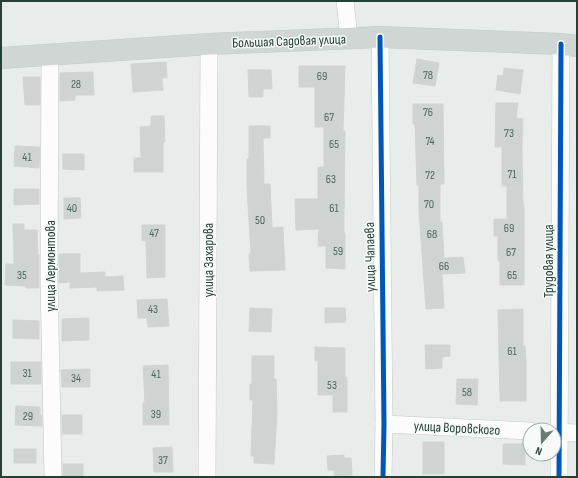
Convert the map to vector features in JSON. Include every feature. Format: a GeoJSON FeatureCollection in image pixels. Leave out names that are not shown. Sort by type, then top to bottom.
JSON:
{"type":"FeatureCollection","features":[{"type":"Feature","properties":{"kind":"main road","name":"Большая Садовая улица"},"geometry":{"type":"LineString","coordinates":[[1,58],[209,44],[380,37],[569,45]]}},
{"type":"Feature","properties":{"kind":"street"},"geometry":{"type":"LineString","coordinates":[[345,1],[349,38]]}},
{"type":"Feature","properties":{"kind":"street","name":"улица Чапаева"},"geometry":{"type":"LineString","coordinates":[[380,37],[384,424],[383,477]]}},
{"type":"Feature","properties":{"kind":"street","name":"улица Захарова"},"geometry":{"type":"LineString","coordinates":[[207,477],[209,44]]}},
{"type":"Feature","properties":{"kind":"street","name":"Трудовая улица"},"geometry":{"type":"LineString","coordinates":[[557,422],[569,45]]}},
{"type":"Feature","properties":{"kind":"street","name":"улица Лермонтова"},"geometry":{"type":"LineString","coordinates":[[50,54],[50,279],[53,477]]}},
{"type":"Feature","properties":{"kind":"street","name":"улица Воровского"},"geometry":{"type":"LineString","coordinates":[[384,424],[522,431]]}},
{"type":"Feature","properties":{"kind":"street"},"geometry":{"type":"LineString","coordinates":[[562,432],[577,433]]}},
{"type":"Feature","properties":{"kind":"street","name":"Трудовая улица"},"geometry":{"type":"LineString","coordinates":[[558,462],[559,477]]}},
{"type":"Feature","properties":{"kind":"building"},"geometry":{"type":"Polygon","coordinates":[[[417,59],[439,63],[435,86],[413,83],[417,59]]]}},
{"type":"Feature","properties":{"kind":"building"},"geometry":{"type":"Polygon","coordinates":[[[166,62],[167,78],[162,78],[163,90],[133,92],[131,64],[166,62]]]}},
{"type":"Feature","properties":{"kind":"building"},"geometry":{"type":"Polygon","coordinates":[[[299,66],[345,66],[343,131],[345,131],[345,269],[326,268],[326,246],[318,246],[319,229],[296,230],[295,199],[318,199],[318,167],[324,167],[324,127],[315,127],[315,87],[299,87],[299,66]]]}},
{"type":"Feature","properties":{"kind":"building"},"geometry":{"type":"Polygon","coordinates":[[[504,68],[523,70],[520,94],[496,90],[498,75],[503,76],[504,68]]]}},
{"type":"Feature","properties":{"kind":"building"},"geometry":{"type":"Polygon","coordinates":[[[248,70],[271,70],[272,89],[263,89],[263,97],[249,97],[248,70]]]}},
{"type":"Feature","properties":{"kind":"building"},"geometry":{"type":"Polygon","coordinates":[[[93,72],[94,95],[75,95],[75,100],[60,101],[60,73],[93,72]]]}},
{"type":"Feature","properties":{"kind":"building"},"geometry":{"type":"Polygon","coordinates":[[[23,77],[40,77],[40,105],[25,105],[23,77]]]}},
{"type":"Feature","properties":{"kind":"building"},"geometry":{"type":"Polygon","coordinates":[[[496,103],[518,103],[516,118],[523,119],[524,285],[500,285],[498,236],[494,236],[494,219],[507,219],[507,186],[502,186],[502,147],[495,147],[496,103]]]}},
{"type":"Feature","properties":{"kind":"building"},"geometry":{"type":"Polygon","coordinates":[[[413,104],[443,104],[444,184],[440,184],[440,222],[442,222],[444,258],[463,257],[465,273],[442,274],[444,308],[426,309],[419,212],[419,185],[417,185],[415,124],[413,124],[413,104]]]}},
{"type":"Feature","properties":{"kind":"building"},"geometry":{"type":"Polygon","coordinates":[[[151,116],[164,116],[165,142],[163,142],[163,172],[134,172],[134,158],[141,158],[140,127],[151,126],[151,116]]]}},
{"type":"Feature","properties":{"kind":"building"},"geometry":{"type":"Polygon","coordinates":[[[249,126],[270,126],[270,138],[263,138],[264,184],[270,184],[272,228],[283,227],[285,270],[250,271],[249,254],[251,254],[247,188],[249,126]]]}},
{"type":"Feature","properties":{"kind":"building"},"geometry":{"type":"Polygon","coordinates":[[[15,146],[40,147],[39,168],[14,166],[15,146]]]}},
{"type":"Feature","properties":{"kind":"building"},"geometry":{"type":"Polygon","coordinates":[[[63,154],[84,154],[84,170],[63,169],[63,154]]]}},
{"type":"Feature","properties":{"kind":"building"},"geometry":{"type":"Polygon","coordinates":[[[14,189],[39,189],[39,204],[14,205],[14,189]]]}},
{"type":"Feature","properties":{"kind":"building"},"geometry":{"type":"Polygon","coordinates":[[[64,198],[80,198],[81,218],[64,219],[64,198]]]}},
{"type":"Feature","properties":{"kind":"building"},"geometry":{"type":"Polygon","coordinates":[[[13,224],[24,224],[24,230],[37,230],[39,288],[5,285],[6,264],[14,264],[13,224]]]}},
{"type":"Feature","properties":{"kind":"building"},"geometry":{"type":"Polygon","coordinates":[[[142,225],[165,225],[165,277],[147,278],[146,241],[142,241],[142,225]]]}},
{"type":"Feature","properties":{"kind":"building"},"geometry":{"type":"Polygon","coordinates":[[[59,254],[80,254],[80,273],[105,272],[105,277],[123,276],[124,290],[97,291],[97,287],[70,288],[70,282],[59,283],[59,254]]]}},
{"type":"Feature","properties":{"kind":"building"},"geometry":{"type":"Polygon","coordinates":[[[167,299],[169,326],[148,327],[147,318],[138,318],[137,300],[167,299]]]}},
{"type":"Feature","properties":{"kind":"building"},"geometry":{"type":"Polygon","coordinates":[[[250,308],[272,309],[271,332],[249,331],[250,308]]]}},
{"type":"Feature","properties":{"kind":"building"},"geometry":{"type":"Polygon","coordinates":[[[325,308],[345,308],[346,322],[325,323],[325,308]]]}},
{"type":"Feature","properties":{"kind":"building"},"geometry":{"type":"Polygon","coordinates":[[[523,309],[523,346],[525,346],[526,361],[526,401],[500,401],[498,310],[523,309]]]}},
{"type":"Feature","properties":{"kind":"building"},"geometry":{"type":"Polygon","coordinates":[[[89,318],[89,340],[62,341],[62,319],[89,318]]]}},
{"type":"Feature","properties":{"kind":"building"},"geometry":{"type":"Polygon","coordinates":[[[13,320],[39,321],[39,339],[13,338],[13,320]]]}},
{"type":"Feature","properties":{"kind":"building"},"geometry":{"type":"Polygon","coordinates":[[[425,345],[450,345],[450,356],[442,357],[442,368],[426,369],[425,345]]]}},
{"type":"Feature","properties":{"kind":"building"},"geometry":{"type":"Polygon","coordinates":[[[315,347],[345,348],[347,412],[333,412],[333,395],[318,395],[318,361],[315,361],[315,347]]]}},
{"type":"Feature","properties":{"kind":"building"},"geometry":{"type":"Polygon","coordinates":[[[252,356],[274,356],[274,379],[276,379],[277,412],[274,464],[254,463],[254,456],[251,456],[253,400],[250,400],[250,384],[252,384],[252,356]]]}},
{"type":"Feature","properties":{"kind":"building"},"geometry":{"type":"Polygon","coordinates":[[[11,362],[41,362],[41,384],[11,384],[11,362]]]}},
{"type":"Feature","properties":{"kind":"building"},"geometry":{"type":"Polygon","coordinates":[[[168,365],[169,425],[143,425],[143,403],[145,403],[143,366],[168,365]]]}},
{"type":"Feature","properties":{"kind":"building"},"geometry":{"type":"Polygon","coordinates":[[[90,369],[90,387],[62,387],[61,370],[90,369]]]}},
{"type":"Feature","properties":{"kind":"building"},"geometry":{"type":"Polygon","coordinates":[[[457,379],[478,379],[477,405],[456,404],[457,379]]]}},
{"type":"Feature","properties":{"kind":"building"},"geometry":{"type":"Polygon","coordinates":[[[16,406],[40,407],[42,426],[15,425],[16,406]]]}},
{"type":"Feature","properties":{"kind":"building"},"geometry":{"type":"Polygon","coordinates":[[[62,415],[82,415],[82,434],[62,434],[62,415]]]}},
{"type":"Feature","properties":{"kind":"building"},"geometry":{"type":"Polygon","coordinates":[[[423,442],[444,442],[444,474],[423,474],[423,442]]]}},
{"type":"Feature","properties":{"kind":"building"},"geometry":{"type":"Polygon","coordinates":[[[503,444],[522,444],[522,462],[525,462],[525,465],[503,464],[503,444]]]}},
{"type":"Feature","properties":{"kind":"building"},"geometry":{"type":"Polygon","coordinates":[[[172,447],[173,472],[154,472],[153,448],[172,447]]]}},
{"type":"Feature","properties":{"kind":"building"},"geometry":{"type":"Polygon","coordinates":[[[14,449],[36,449],[36,463],[14,463],[14,449]]]}},
{"type":"Feature","properties":{"kind":"building"},"geometry":{"type":"Polygon","coordinates":[[[344,455],[344,458],[351,458],[352,475],[335,476],[334,470],[328,470],[327,456],[344,455]]]}},
{"type":"Feature","properties":{"kind":"building"},"geometry":{"type":"Polygon","coordinates":[[[63,464],[83,464],[83,477],[63,477],[63,464]]]}},
{"type":"Feature","properties":{"kind":"cycle path"},"geometry":{"type":"LineString","coordinates":[[380,37],[384,424],[383,477]]}},
{"type":"Feature","properties":{"kind":"cycle path"},"geometry":{"type":"LineString","coordinates":[[559,477],[561,44]]}}]}
